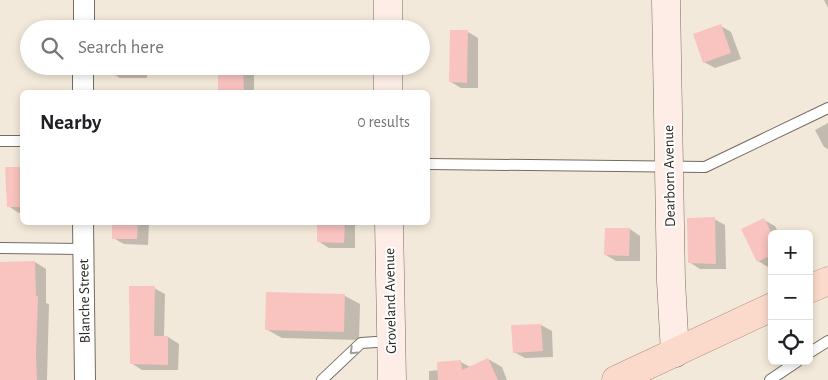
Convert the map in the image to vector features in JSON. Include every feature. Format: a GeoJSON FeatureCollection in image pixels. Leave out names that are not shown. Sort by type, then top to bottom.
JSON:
{"type":"FeatureCollection","features":[{"type":"Feature","properties":{"kind":"main road"},"geometry":{"type":"LineString","coordinates":[[813,288],[828,281]]}},
{"type":"Feature","properties":{"kind":"main road"},"geometry":{"type":"LineString","coordinates":[[616,380],[768,309]]}},
{"type":"Feature","properties":{"kind":"street"},"geometry":{"type":"LineString","coordinates":[[84,0],[84,20]]}},
{"type":"Feature","properties":{"kind":"street"},"geometry":{"type":"LineString","coordinates":[[388,0],[388,20]]}},
{"type":"Feature","properties":{"kind":"street","name":"Dearborn Avenue"},"geometry":{"type":"LineString","coordinates":[[666,0],[671,281],[675,353]]}},
{"type":"Feature","properties":{"kind":"street"},"geometry":{"type":"LineString","coordinates":[[83,75],[83,90]]}},
{"type":"Feature","properties":{"kind":"street"},"geometry":{"type":"LineString","coordinates":[[388,75],[388,90]]}},
{"type":"Feature","properties":{"kind":"street","name":"Blanche Street"},"geometry":{"type":"LineString","coordinates":[[83,225],[84,380]]}},
{"type":"Feature","properties":{"kind":"street","name":"Groveland Avenue"},"geometry":{"type":"LineString","coordinates":[[389,225],[392,380]]}},
{"type":"Feature","properties":{"kind":"lane"},"geometry":{"type":"LineString","coordinates":[[430,164],[705,167],[828,108]]}},
{"type":"Feature","properties":{"kind":"lane"},"geometry":{"type":"LineString","coordinates":[[0,141],[20,141]]}},
{"type":"Feature","properties":{"kind":"lane"},"geometry":{"type":"LineString","coordinates":[[0,248],[83,249]]}},
{"type":"Feature","properties":{"kind":"lane"},"geometry":{"type":"LineString","coordinates":[[813,350],[828,340]]}},
{"type":"Feature","properties":{"kind":"lane"},"geometry":{"type":"LineString","coordinates":[[322,380],[361,343],[392,341]]}},
{"type":"Feature","properties":{"kind":"lane"},"geometry":{"type":"LineString","coordinates":[[770,380],[792,365]]}},
{"type":"Feature","properties":{"kind":"building"},"geometry":{"type":"Polygon","coordinates":[[[721,24],[731,53],[703,63],[693,34],[721,24]]]}},
{"type":"Feature","properties":{"kind":"building"},"geometry":{"type":"Polygon","coordinates":[[[450,30],[468,30],[467,83],[449,82],[450,30]]]}},
{"type":"Feature","properties":{"kind":"building"},"geometry":{"type":"Polygon","coordinates":[[[218,75],[243,75],[244,90],[218,90],[218,75]]]}},
{"type":"Feature","properties":{"kind":"building"},"geometry":{"type":"Polygon","coordinates":[[[5,167],[20,167],[20,207],[7,207],[5,167]]]}},
{"type":"Feature","properties":{"kind":"building"},"geometry":{"type":"Polygon","coordinates":[[[715,217],[716,264],[688,263],[687,218],[715,217]]]}},
{"type":"Feature","properties":{"kind":"building"},"geometry":{"type":"Polygon","coordinates":[[[764,218],[770,230],[768,230],[768,257],[757,262],[741,229],[764,218]]]}},
{"type":"Feature","properties":{"kind":"building"},"geometry":{"type":"Polygon","coordinates":[[[112,225],[138,225],[137,239],[112,239],[112,225]]]}},
{"type":"Feature","properties":{"kind":"building"},"geometry":{"type":"Polygon","coordinates":[[[317,225],[345,225],[344,243],[317,242],[317,225]]]}},
{"type":"Feature","properties":{"kind":"building"},"geometry":{"type":"Polygon","coordinates":[[[605,228],[630,228],[629,256],[604,255],[605,228]]]}},
{"type":"Feature","properties":{"kind":"building"},"geometry":{"type":"Polygon","coordinates":[[[35,261],[36,296],[38,296],[37,380],[0,380],[0,262],[35,261]]]}},
{"type":"Feature","properties":{"kind":"building"},"geometry":{"type":"Polygon","coordinates":[[[129,286],[155,286],[154,336],[168,336],[168,365],[130,364],[129,286]]]}},
{"type":"Feature","properties":{"kind":"building"},"geometry":{"type":"Polygon","coordinates":[[[266,292],[345,294],[344,332],[265,330],[266,292]]]}},
{"type":"Feature","properties":{"kind":"building"},"geometry":{"type":"Polygon","coordinates":[[[541,324],[543,351],[513,353],[511,325],[541,324]]]}},
{"type":"Feature","properties":{"kind":"building"},"geometry":{"type":"Polygon","coordinates":[[[488,358],[498,380],[438,380],[437,362],[461,360],[462,370],[488,358]]]}}]}
